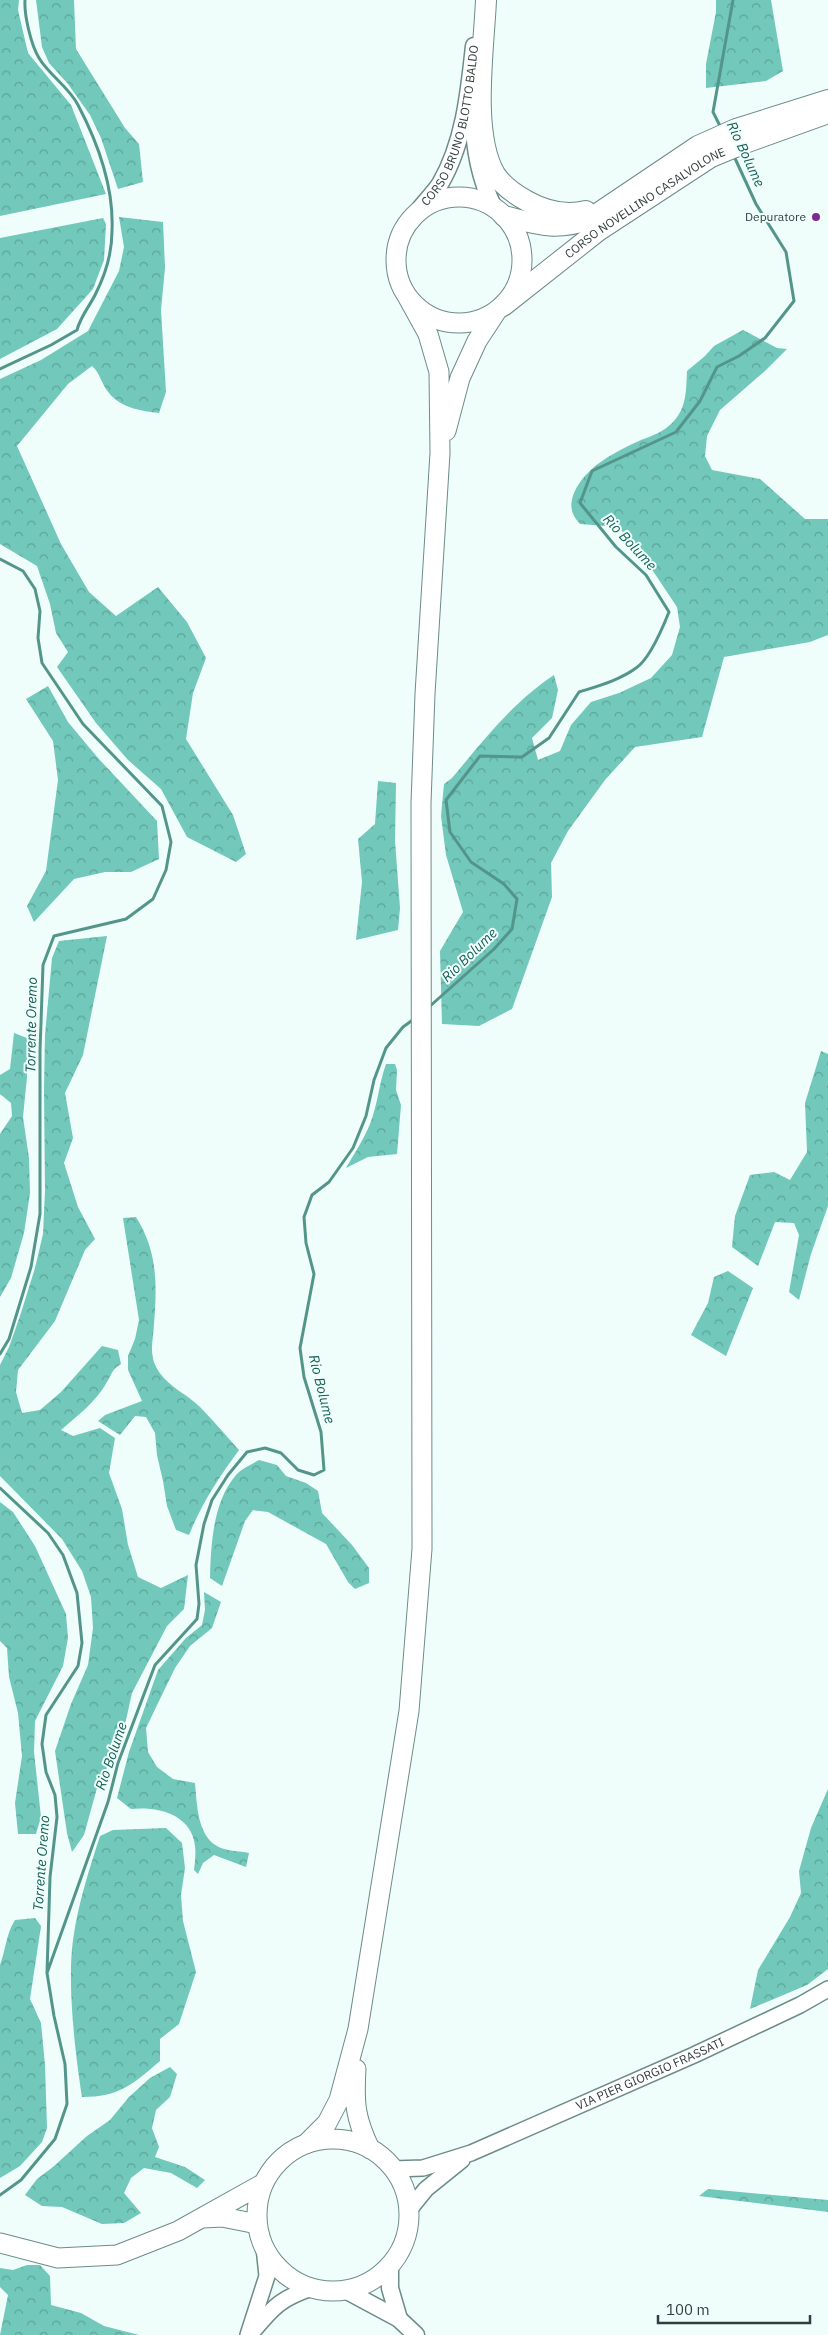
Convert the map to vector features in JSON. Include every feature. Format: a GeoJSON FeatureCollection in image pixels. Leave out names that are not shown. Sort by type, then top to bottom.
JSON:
{"type":"FeatureCollection","features":[{"type":"Feature","properties":{"kind":"highway"},"geometry":{"type":"LineString","coordinates":[[486,0],[481,116],[484,146],[496,174],[519,197],[547,210],[575,213],[610,206]]}},
{"type":"Feature","properties":{"kind":"highway","name":"CORSO NOVELLINO CASALVOLONE"},"geometry":{"type":"LineString","coordinates":[[499,211],[550,227],[570,226],[588,220],[705,152],[828,100]]}},
{"type":"Feature","properties":{"kind":"highway","name":"CORSO NOVELLINO CASALVOLONE"},"geometry":{"type":"LineString","coordinates":[[740,136],[828,113]]}},
{"type":"Feature","properties":{"kind":"highway","name":"CORSO NOVELLINO CASALVOLONE"},"geometry":{"type":"LineString","coordinates":[[500,309],[598,231],[705,152]]}},
{"type":"Feature","properties":{"kind":"main road","name":"CORSO BRUNO BLOTTO BALDO"},"geometry":{"type":"LineString","coordinates":[[418,211],[440,184],[457,145],[468,98],[478,0]]}},
{"type":"Feature","properties":{"kind":"main road","name":"CORSO BRUNO BLOTTO BALDO"},"geometry":{"type":"LineString","coordinates":[[475,37],[474,145],[483,184],[499,211]]}},
{"type":"Feature","properties":{"kind":"main road"},"geometry":{"type":"LineString","coordinates":[[370,2149],[358,2125],[354,2098],[358,2029],[409,1711],[422,1549],[421,803],[440,454],[439,372],[428,334],[398,275],[396,252],[400,236],[407,223],[418,211],[432,203],[447,198],[463,197],[478,200],[499,211],[514,229],[521,244],[523,261],[520,277],[514,292],[476,341],[460,378],[440,454]]}},
{"type":"Feature","properties":{"kind":"main road"},"geometry":{"type":"LineString","coordinates":[[407,296],[418,309],[432,318],[448,323],[473,322],[500,309]]}},
{"type":"Feature","properties":{"kind":"main road"},"geometry":{"type":"LineString","coordinates":[[306,2144],[327,2123],[339,2100],[358,2029]]}},
{"type":"Feature","properties":{"kind":"main road"},"geometry":{"type":"LineString","coordinates":[[328,2139],[350,2141],[370,2149],[393,2168],[404,2188],[409,2210],[408,2230],[401,2249],[390,2266],[370,2282],[345,2290],[329,2291],[312,2288],[292,2280],[276,2266],[264,2247],[257,2224],[258,2203],[264,2183],[274,2166],[289,2153],[306,2144],[328,2139]]}},
{"type":"Feature","properties":{"kind":"main road"},"geometry":{"type":"LineString","coordinates":[[8,2246],[58,2258],[117,2255],[178,2231],[264,2183]]}},
{"type":"Feature","properties":{"kind":"main road"},"geometry":{"type":"LineString","coordinates":[[199,2218],[222,2218],[257,2224]]}},
{"type":"Feature","properties":{"kind":"main road"},"geometry":{"type":"LineString","coordinates":[[390,2266],[390,2288],[399,2319]]}},
{"type":"Feature","properties":{"kind":"main road"},"geometry":{"type":"LineString","coordinates":[[345,2290],[399,2319],[416,2335]]}},
{"type":"Feature","properties":{"kind":"street","name":"VIA PIER GIORGIO FRASSATI"},"geometry":{"type":"LineString","coordinates":[[393,2168],[423,2168],[471,2153],[694,2055],[828,1989]]}},
{"type":"Feature","properties":{"kind":"street","name":"VIA PIER GIORGIO FRASSATI"},"geometry":{"type":"LineString","coordinates":[[409,2210],[426,2189],[471,2153]]}},
{"type":"Feature","properties":{"kind":"street"},"geometry":{"type":"LineString","coordinates":[[249,2335],[267,2276],[264,2247]]}},
{"type":"Feature","properties":{"kind":"street"},"geometry":{"type":"LineString","coordinates":[[249,2335],[274,2306],[292,2295],[312,2288]]}},
{"type":"Feature","properties":{"kind":"green space"},"geometry":{"type":"Polygon","coordinates":[[[0,0],[19,0],[18,10],[28,53],[71,105],[106,194],[0,216],[0,0]]]}},
{"type":"Feature","properties":{"kind":"green space"},"geometry":{"type":"Polygon","coordinates":[[[36,0],[74,0],[76,49],[125,128],[139,144],[143,182],[118,189],[101,138],[90,115],[68,84],[49,63],[42,47],[36,0]]]}},
{"type":"Feature","properties":{"kind":"green space"},"geometry":{"type":"Polygon","coordinates":[[[716,0],[771,0],[783,71],[766,81],[706,88],[706,64],[716,12],[716,0]]]}},
{"type":"Feature","properties":{"kind":"green space"},"geometry":{"type":"Polygon","coordinates":[[[119,217],[163,222],[165,268],[161,310],[166,392],[159,413],[139,410],[119,402],[106,390],[92,366],[68,384],[17,446],[61,544],[89,592],[116,616],[158,587],[187,622],[206,658],[193,693],[186,739],[233,815],[246,854],[236,862],[187,837],[161,789],[128,760],[96,723],[57,667],[68,652],[56,633],[50,604],[37,566],[0,544],[0,379],[41,360],[88,331],[119,271],[124,247],[119,217]]]}},
{"type":"Feature","properties":{"kind":"green space"},"geometry":{"type":"Polygon","coordinates":[[[103,218],[106,224],[104,260],[93,289],[57,329],[0,359],[0,238],[103,218]]]}},
{"type":"Feature","properties":{"kind":"green space"},"geometry":{"type":"Polygon","coordinates":[[[743,330],[777,348],[787,349],[720,410],[707,436],[705,456],[712,470],[760,479],[805,519],[828,519],[828,635],[810,642],[724,657],[702,737],[635,747],[605,780],[568,831],[551,863],[552,897],[512,1009],[479,1026],[442,1024],[440,951],[463,912],[446,855],[441,816],[444,784],[452,778],[512,709],[554,675],[558,690],[552,718],[532,738],[538,760],[560,751],[571,725],[591,702],[619,693],[651,678],[672,655],[680,627],[677,607],[635,544],[618,527],[580,524],[572,510],[572,498],[579,483],[602,461],[668,427],[683,406],[686,393],[687,371],[714,346],[743,330]]]}},
{"type":"Feature","properties":{"kind":"green space"},"geometry":{"type":"Polygon","coordinates":[[[48,686],[68,722],[98,758],[157,821],[159,859],[131,872],[105,872],[74,879],[34,922],[27,906],[46,871],[58,780],[53,741],[26,699],[48,686]]]}},
{"type":"Feature","properties":{"kind":"green space"},"geometry":{"type":"Polygon","coordinates":[[[378,781],[396,783],[395,841],[400,908],[398,930],[356,940],[362,882],[358,839],[375,824],[378,781]]]}},
{"type":"Feature","properties":{"kind":"green space"},"geometry":{"type":"Polygon","coordinates":[[[107,936],[83,1055],[65,1093],[73,1138],[64,1163],[78,1207],[95,1239],[85,1250],[55,1321],[18,1370],[16,1392],[22,1413],[40,1410],[61,1392],[102,1346],[118,1350],[121,1364],[114,1370],[103,1389],[92,1402],[61,1430],[73,1436],[100,1428],[115,1438],[109,1473],[122,1509],[128,1545],[138,1577],[161,1588],[188,1575],[184,1609],[167,1626],[132,1693],[122,1738],[97,1788],[84,1835],[72,1852],[67,1833],[55,1751],[71,1704],[88,1665],[93,1628],[91,1597],[82,1571],[62,1539],[0,1476],[0,1365],[9,1347],[20,1316],[43,1234],[45,1191],[45,1035],[52,958],[59,941],[107,936]]]}},
{"type":"Feature","properties":{"kind":"green space"},"geometry":{"type":"Polygon","coordinates":[[[14,1033],[27,1038],[27,1077],[23,1117],[29,1158],[30,1193],[24,1233],[11,1278],[0,1297],[0,1134],[12,1116],[11,1103],[0,1094],[0,1075],[10,1069],[14,1033]]]}},
{"type":"Feature","properties":{"kind":"green space"},"geometry":{"type":"Polygon","coordinates":[[[821,1051],[828,1054],[828,1206],[811,1254],[799,1300],[789,1292],[799,1235],[794,1223],[775,1222],[758,1266],[732,1247],[735,1216],[750,1175],[774,1172],[790,1180],[807,1152],[805,1103],[821,1051]]]}},
{"type":"Feature","properties":{"kind":"green space"},"geometry":{"type":"Polygon","coordinates":[[[386,1064],[395,1064],[397,1070],[396,1090],[401,1105],[397,1154],[368,1157],[346,1168],[370,1124],[386,1064]]]}},
{"type":"Feature","properties":{"kind":"green space"},"geometry":{"type":"Polygon","coordinates":[[[136,1217],[149,1243],[154,1269],[156,1296],[152,1349],[153,1360],[163,1377],[200,1407],[239,1450],[211,1491],[189,1535],[176,1530],[167,1506],[157,1455],[155,1433],[146,1417],[135,1416],[120,1435],[98,1421],[105,1415],[142,1401],[128,1370],[128,1356],[135,1339],[139,1320],[123,1218],[136,1217]]]}},
{"type":"Feature","properties":{"kind":"green space"},"geometry":{"type":"Polygon","coordinates":[[[728,1271],[753,1288],[726,1356],[691,1335],[708,1303],[714,1277],[728,1271]]]}},
{"type":"Feature","properties":{"kind":"green space"},"geometry":{"type":"Polygon","coordinates":[[[259,1460],[277,1465],[286,1476],[306,1483],[318,1491],[322,1513],[352,1545],[369,1568],[369,1583],[355,1589],[348,1582],[326,1544],[268,1512],[253,1510],[245,1521],[222,1586],[210,1578],[213,1537],[222,1498],[238,1473],[259,1460]]]}},
{"type":"Feature","properties":{"kind":"green space"},"geometry":{"type":"Polygon","coordinates":[[[0,1502],[13,1512],[35,1546],[66,1614],[68,1638],[63,1666],[35,1721],[34,1752],[41,1817],[36,1834],[18,1834],[15,1803],[22,1756],[18,1713],[9,1677],[7,1648],[0,1641],[0,1502]]]}},
{"type":"Feature","properties":{"kind":"green space"},"geometry":{"type":"Polygon","coordinates":[[[204,1592],[221,1602],[212,1628],[190,1646],[175,1668],[146,1728],[148,1752],[157,1767],[173,1779],[195,1783],[199,1818],[210,1841],[224,1849],[249,1853],[246,1867],[214,1855],[203,1863],[198,1874],[194,1870],[195,1849],[192,1835],[180,1819],[162,1811],[141,1808],[131,1809],[117,1798],[129,1752],[158,1670],[186,1638],[202,1625],[205,1610],[204,1592]]]}},
{"type":"Feature","properties":{"kind":"green space"},"geometry":{"type":"Polygon","coordinates":[[[828,1789],[828,1969],[807,1985],[750,2009],[758,1970],[790,1917],[801,1893],[799,1871],[811,1828],[828,1789]]]}},
{"type":"Feature","properties":{"kind":"green space"},"geometry":{"type":"Polygon","coordinates":[[[166,1828],[182,1843],[185,1868],[181,1895],[183,1921],[196,1972],[179,2024],[160,2039],[160,2061],[133,2083],[116,2092],[106,2095],[82,2097],[71,1997],[71,1958],[84,1887],[100,1836],[113,1830],[166,1828]]]}},
{"type":"Feature","properties":{"kind":"green space"},"geometry":{"type":"Polygon","coordinates":[[[35,1918],[41,1926],[30,1999],[41,2023],[45,2065],[47,2128],[42,2142],[20,2166],[0,2178],[0,1965],[15,1920],[35,1918]]]}},
{"type":"Feature","properties":{"kind":"green space"},"geometry":{"type":"Polygon","coordinates":[[[170,2067],[177,2074],[170,2097],[156,2110],[152,2128],[159,2147],[155,2157],[185,2167],[205,2180],[197,2188],[171,2173],[144,2168],[131,2178],[124,2193],[141,2213],[124,2223],[102,2224],[62,2207],[42,2206],[25,2195],[37,2179],[87,2136],[110,2120],[129,2097],[150,2078],[170,2067]]]}},
{"type":"Feature","properties":{"kind":"green space"},"geometry":{"type":"Polygon","coordinates":[[[708,2189],[828,2200],[828,2212],[699,2196],[708,2189]]]}},
{"type":"Feature","properties":{"kind":"green space"},"geometry":{"type":"Polygon","coordinates":[[[27,2265],[40,2265],[50,2276],[51,2305],[81,2313],[104,2326],[139,2335],[0,2335],[8,2295],[0,2287],[0,2268],[13,2270],[27,2265]]]}},
{"type":"Feature","properties":{"kind":"waterway","name":"Torrente Oremo"},"geometry":{"type":"LineString","coordinates":[[0,369],[51,345],[77,330],[103,278],[110,255],[112,239],[110,199],[98,150],[74,99],[43,64],[36,52],[27,22],[25,0]]}},
{"type":"Feature","properties":{"kind":"waterway","name":"Rio Bolume"},"geometry":{"type":"LineString","coordinates":[[721,128],[713,112],[733,0]]}},
{"type":"Feature","properties":{"kind":"waterway","name":"Rio Bolume"},"geometry":{"type":"LineString","coordinates":[[429,1007],[494,949],[512,929],[517,899],[504,884],[471,862],[450,832],[446,800],[480,756],[522,757],[549,738],[579,692],[616,679],[641,664],[656,642],[669,612],[646,575],[616,547],[580,503],[592,471],[676,432],[700,401],[717,367],[739,356],[765,338],[794,301],[786,252],[756,204],[733,154]]}},
{"type":"Feature","properties":{"kind":"waterway","name":"Torrente Oremo"},"geometry":{"type":"LineString","coordinates":[[0,559],[23,571],[35,589],[40,611],[38,638],[42,663],[83,724],[162,806],[171,842],[166,870],[153,899],[126,919],[54,936],[43,965],[40,1051],[40,1214],[31,1267],[9,1339],[0,1354]]}},
{"type":"Feature","properties":{"kind":"waterway","name":"Rio Bolume"},"geometry":{"type":"LineString","coordinates":[[47,1973],[108,1802],[118,1763],[155,1665],[197,1619],[199,1604],[196,1565],[204,1524],[212,1500],[228,1475],[247,1452],[265,1448],[281,1453],[298,1470],[314,1475],[324,1470],[321,1432],[304,1377],[300,1348],[314,1274],[306,1243],[304,1217],[312,1195],[329,1182],[353,1148],[366,1116],[374,1080],[386,1048],[403,1027],[414,1019]]}},
{"type":"Feature","properties":{"kind":"waterway","name":"Torrente Oremo"},"geometry":{"type":"LineString","coordinates":[[0,1488],[48,1533],[63,1555],[77,1593],[82,1643],[78,1666],[46,1715],[42,1744],[46,1772],[55,1795],[57,1817],[50,1877],[47,1973],[65,2064],[67,2104],[55,2139],[21,2180],[0,2195]]}},
{"type":"Feature","properties":{"kind":"place","name":"Depuratore"},"geometry":{"type":"Point","coordinates":[816,217]}}]}
